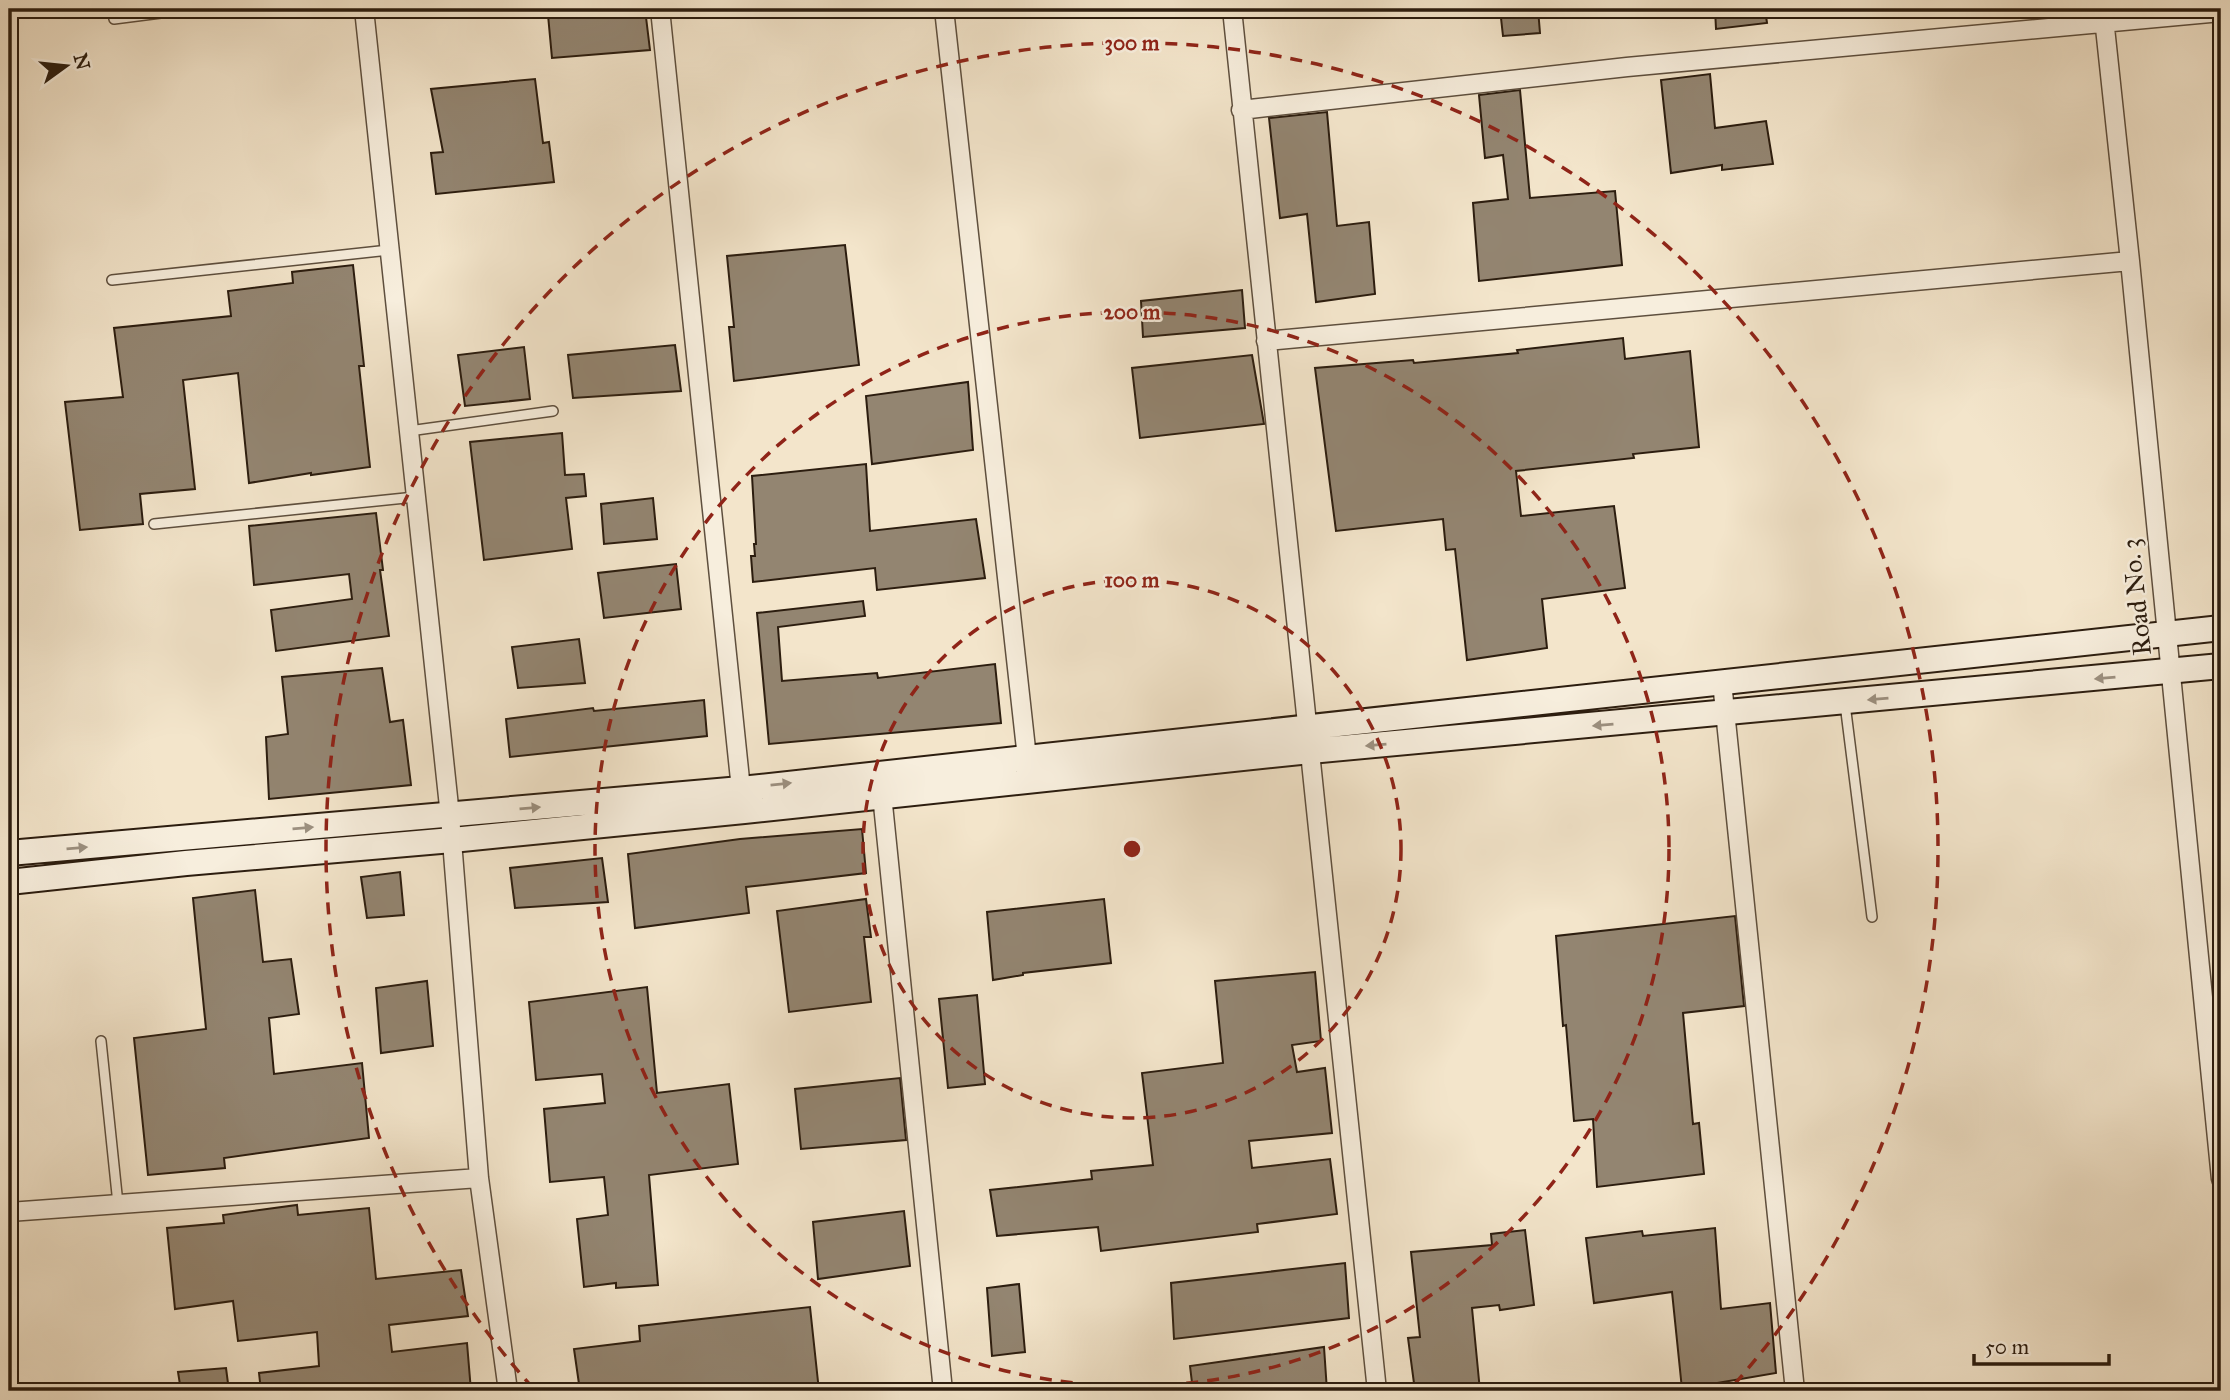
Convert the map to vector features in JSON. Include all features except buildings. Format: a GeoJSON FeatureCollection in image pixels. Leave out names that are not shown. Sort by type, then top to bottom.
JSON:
{"type":"FeatureCollection","features":[{"type":"Feature","properties":{"kind":"main road"},"geometry":{"type":"LineString","coordinates":[[9,853],[185,851],[743,800],[1309,739],[1647,690],[2221,628]]}},
{"type":"Feature","properties":{"kind":"main road"},"geometry":{"type":"LineString","coordinates":[[1309,739],[1649,721],[2221,666]]}},
{"type":"Feature","properties":{"kind":"main road"},"geometry":{"type":"LineString","coordinates":[[1647,690],[1649,721]]}},
{"type":"Feature","properties":{"kind":"main road"},"geometry":{"type":"LineString","coordinates":[[9,882],[185,851]]}},
{"type":"Feature","properties":{"kind":"street"},"geometry":{"type":"LineString","coordinates":[[364,9],[451,828],[479,1178],[508,1391]]}},
{"type":"Feature","properties":{"kind":"street"},"geometry":{"type":"LineString","coordinates":[[660,9],[743,800]]}},
{"type":"Feature","properties":{"kind":"street"},"geometry":{"type":"LineString","coordinates":[[944,9],[1029,769]]}},
{"type":"Feature","properties":{"kind":"street"},"geometry":{"type":"LineString","coordinates":[[1232,9],[1377,1391]]}},
{"type":"Feature","properties":{"kind":"street"},"geometry":{"type":"LineString","coordinates":[[1241,110],[2103,16],[2221,12]]}},
{"type":"Feature","properties":{"kind":"street","name":"Road No. 3"},"geometry":{"type":"LineString","coordinates":[[2103,16],[2130,261],[2221,1179]]}},
{"type":"Feature","properties":{"kind":"street"},"geometry":{"type":"LineString","coordinates":[[1266,341],[2130,261]]}},
{"type":"Feature","properties":{"kind":"street"},"geometry":{"type":"LineString","coordinates":[[1722,682],[1795,1391]]}},
{"type":"Feature","properties":{"kind":"street"},"geometry":{"type":"LineString","coordinates":[[881,785],[943,1391]]}},
{"type":"Feature","properties":{"kind":"street"},"geometry":{"type":"LineString","coordinates":[[9,1212],[479,1178]]}},
{"type":"Feature","properties":{"kind":"lane"},"geometry":{"type":"LineString","coordinates":[[114,19],[192,9]]}},
{"type":"Feature","properties":{"kind":"lane"},"geometry":{"type":"LineString","coordinates":[[112,280],[389,250]]}},
{"type":"Feature","properties":{"kind":"lane"},"geometry":{"type":"LineString","coordinates":[[408,431],[553,411]]}},
{"type":"Feature","properties":{"kind":"lane"},"geometry":{"type":"LineString","coordinates":[[154,524],[415,497]]}},
{"type":"Feature","properties":{"kind":"lane"},"geometry":{"type":"LineString","coordinates":[[1844,703],[1872,917]]}},
{"type":"Feature","properties":{"kind":"lane"},"geometry":{"type":"LineString","coordinates":[[101,1041],[118,1204]]}}]}
